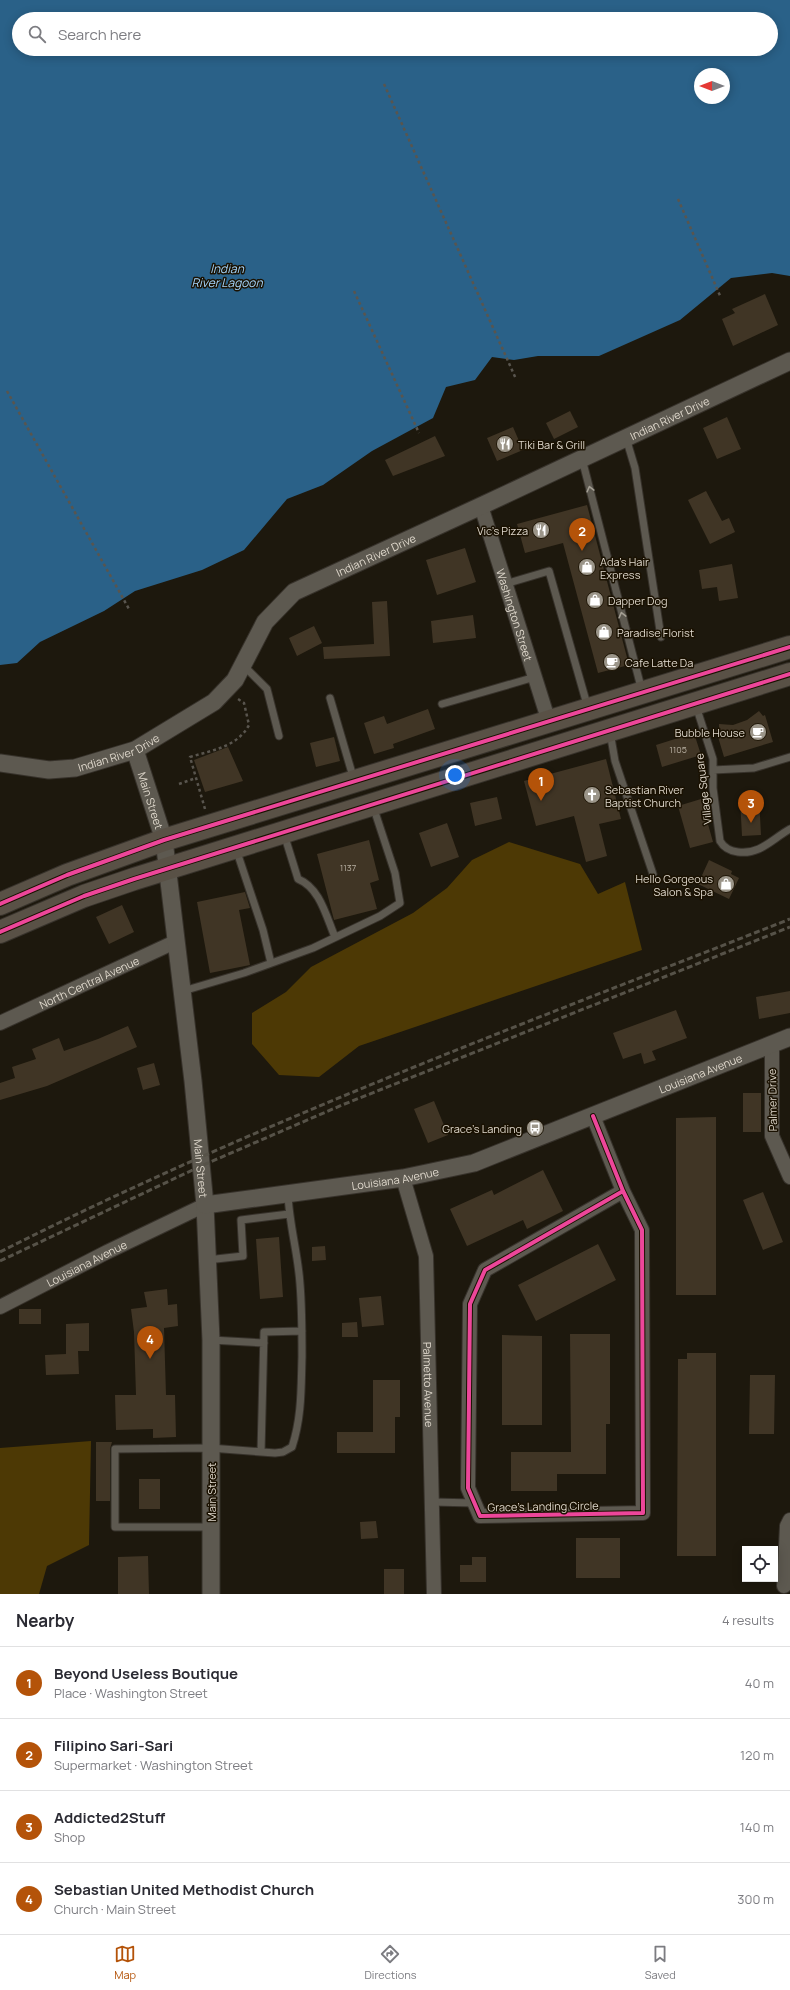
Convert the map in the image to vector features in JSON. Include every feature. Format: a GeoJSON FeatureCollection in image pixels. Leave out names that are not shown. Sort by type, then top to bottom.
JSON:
{"type":"FeatureCollection","features":[{"type":"Feature","properties":{"kind":"main road"},"geometry":{"type":"LineString","coordinates":[[0,904],[67,875],[164,840],[790,648]]}},
{"type":"Feature","properties":{"kind":"main road"},"geometry":{"type":"LineString","coordinates":[[0,932],[84,896],[168,868],[790,674]]}},
{"type":"Feature","properties":{"kind":"main road"},"geometry":{"type":"LineString","coordinates":[[610,730],[618,713],[640,694]]}},
{"type":"Feature","properties":{"kind":"main road"},"geometry":{"type":"LineString","coordinates":[[516,760],[541,737],[549,722]]}},
{"type":"Feature","properties":{"kind":"street","name":"Indian River Drive"},"geometry":{"type":"LineString","coordinates":[[0,763],[49,770],[75,768],[135,750],[214,702],[235,680],[265,622],[294,592],[790,361]]}},
{"type":"Feature","properties":{"kind":"street","name":"Washington Street"},"geometry":{"type":"LineString","coordinates":[[481,506],[549,722]]}},
{"type":"Feature","properties":{"kind":"street","name":"Main Street"},"geometry":{"type":"LineString","coordinates":[[135,750],[164,840],[183,991],[205,1205],[211,1340],[210,1594]]}},
{"type":"Feature","properties":{"kind":"street","name":"North Central Avenue"},"geometry":{"type":"LineString","coordinates":[[0,1023],[177,941]]}},
{"type":"Feature","properties":{"kind":"street","name":"Louisiana Avenue"},"geometry":{"type":"LineString","coordinates":[[0,1307],[107,1252],[205,1205],[403,1178],[474,1162],[790,1037]]}},
{"type":"Feature","properties":{"kind":"street","name":"Palmer Drive"},"geometry":{"type":"LineString","coordinates":[[772,1044],[772,1136],[790,1177]]}},
{"type":"Feature","properties":{"kind":"street","name":"Grace's Landing Circle"},"geometry":{"type":"LineString","coordinates":[[593,1116],[623,1191],[642,1230],[644,1513],[480,1516],[468,1488],[470,1304],[486,1270],[623,1191]]}},
{"type":"Feature","properties":{"kind":"street","name":"Palmetto Avenue"},"geometry":{"type":"LineString","coordinates":[[403,1178],[426,1256],[434,1594]]}},
{"type":"Feature","properties":{"kind":"street"},"geometry":{"type":"LineString","coordinates":[[784,1586],[787,1526],[790,1520]]}},
{"type":"Feature","properties":{"kind":"lane"},"geometry":{"type":"LineString","coordinates":[[626,438],[636,468],[661,637]]}},
{"type":"Feature","properties":{"kind":"lane"},"geometry":{"type":"LineString","coordinates":[[582,459],[640,694]]}},
{"type":"Feature","properties":{"kind":"lane"},"geometry":{"type":"LineString","coordinates":[[505,584],[549,571],[589,710]]}},
{"type":"Feature","properties":{"kind":"lane"},"geometry":{"type":"LineString","coordinates":[[243,665],[267,689],[279,736]]}},
{"type":"Feature","properties":{"kind":"lane"},"geometry":{"type":"LineString","coordinates":[[442,704],[535,677]]}},
{"type":"Feature","properties":{"kind":"lane"},"geometry":{"type":"LineString","coordinates":[[330,698],[355,782]]}},
{"type":"Feature","properties":{"kind":"lane","name":"Village Square"},"geometry":{"type":"LineString","coordinates":[[695,704],[713,759],[712,788],[720,841],[725,848],[735,852],[751,853],[760,849],[790,828]]}},
{"type":"Feature","properties":{"kind":"lane"},"geometry":{"type":"LineString","coordinates":[[610,730],[615,761],[653,874]]}},
{"type":"Feature","properties":{"kind":"lane"},"geometry":{"type":"LineString","coordinates":[[712,770],[754,768],[790,757]]}},
{"type":"Feature","properties":{"kind":"lane"},"geometry":{"type":"LineString","coordinates":[[183,991],[244,973],[313,948],[335,936],[380,916],[400,903],[395,872],[372,804]]}},
{"type":"Feature","properties":{"kind":"lane"},"geometry":{"type":"LineString","coordinates":[[283,832],[298,879],[306,882],[319,897],[335,936]]}},
{"type":"Feature","properties":{"kind":"lane"},"geometry":{"type":"LineString","coordinates":[[235,847],[263,930],[270,963]]}},
{"type":"Feature","properties":{"kind":"lane"},"geometry":{"type":"LineString","coordinates":[[211,1527],[115,1527],[115,1449],[210,1448],[261,1452],[283,1452],[292,1446],[298,1428],[301,1394],[302,1331],[300,1283],[289,1214],[288,1193]]}},
{"type":"Feature","properties":{"kind":"lane"},"geometry":{"type":"LineString","coordinates":[[207,1260],[243,1256],[242,1220],[289,1214]]}},
{"type":"Feature","properties":{"kind":"lane"},"geometry":{"type":"LineString","coordinates":[[261,1452],[264,1332],[302,1331]]}},
{"type":"Feature","properties":{"kind":"lane"},"geometry":{"type":"LineString","coordinates":[[211,1340],[264,1343]]}},
{"type":"Feature","properties":{"kind":"lane"},"geometry":{"type":"LineString","coordinates":[[433,1502],[474,1503]]}},
{"type":"Feature","properties":{"kind":"path"},"geometry":{"type":"LineString","coordinates":[[384,84],[516,379]]}},
{"type":"Feature","properties":{"kind":"path"},"geometry":{"type":"LineString","coordinates":[[678,199],[720,298]]}},
{"type":"Feature","properties":{"kind":"path"},"geometry":{"type":"LineString","coordinates":[[354,291],[419,433]]}},
{"type":"Feature","properties":{"kind":"path"},"geometry":{"type":"LineString","coordinates":[[7,391],[129,609]]}},
{"type":"Feature","properties":{"kind":"path"},"geometry":{"type":"LineString","coordinates":[[205,809],[190,757],[230,744],[244,734],[249,724],[244,703],[238,699]]}},
{"type":"Feature","properties":{"kind":"path"},"geometry":{"type":"LineString","coordinates":[[179,784],[196,778]]}},
{"type":"Feature","properties":{"kind":"shaded area"},"geometry":{"type":"Polygon","coordinates":[[[509,842],[580,864],[598,894],[625,882],[642,950],[359,1046],[319,1077],[279,1075],[252,1044],[252,1013],[286,992],[311,967],[413,913],[447,888],[472,860],[509,842]]]}},
{"type":"Feature","properties":{"kind":"shaded area"},"geometry":{"type":"Polygon","coordinates":[[[91,1441],[89,1545],[47,1566],[39,1594],[0,1594],[0,1448],[91,1441]]]}},
{"type":"Feature","properties":{"kind":"water","name":"Indian River Lagoon"},"geometry":{"type":"Polygon","coordinates":[[[0,0],[790,0],[790,276],[772,273],[731,278],[680,320],[599,356],[538,356],[514,360],[492,357],[475,380],[446,387],[433,418],[372,451],[323,485],[287,499],[244,550],[202,570],[135,591],[104,611],[40,642],[17,663],[0,665],[0,0]]]}},
{"type":"Feature","properties":{"kind":"building"},"geometry":{"type":"Polygon","coordinates":[[[765,294],[778,325],[733,346],[722,319],[735,313],[732,309],[765,294]]]}},
{"type":"Feature","properties":{"kind":"building"},"geometry":{"type":"Polygon","coordinates":[[[570,411],[578,427],[554,439],[546,423],[570,411]]]}},
{"type":"Feature","properties":{"kind":"building"},"geometry":{"type":"Polygon","coordinates":[[[727,417],[741,449],[717,459],[703,428],[727,417]]]}},
{"type":"Feature","properties":{"kind":"building","name":"Tiki Bar & Grill"},"geometry":{"type":"Polygon","coordinates":[[[513,427],[523,450],[497,461],[487,438],[513,427]]]}},
{"type":"Feature","properties":{"kind":"building"},"geometry":{"type":"Polygon","coordinates":[[[435,436],[445,456],[393,476],[385,460],[435,436]]]}},
{"type":"Feature","properties":{"kind":"building"},"geometry":{"type":"Polygon","coordinates":[[[706,491],[722,521],[729,518],[735,532],[710,544],[688,500],[706,491]]]}},
{"type":"Feature","properties":{"kind":"building"},"geometry":{"type":"Polygon","coordinates":[[[587,505],[629,665],[598,673],[563,543],[525,553],[517,524],[587,505]]]}},
{"type":"Feature","properties":{"kind":"building"},"geometry":{"type":"Polygon","coordinates":[[[465,548],[476,582],[437,595],[426,560],[465,548]]]}},
{"type":"Feature","properties":{"kind":"building"},"geometry":{"type":"Polygon","coordinates":[[[732,564],[738,598],[719,601],[717,587],[702,589],[699,570],[732,564]]]}},
{"type":"Feature","properties":{"kind":"building"},"geometry":{"type":"Polygon","coordinates":[[[387,601],[390,656],[324,659],[323,647],[374,644],[372,602],[387,601]]]}},
{"type":"Feature","properties":{"kind":"building"},"geometry":{"type":"Polygon","coordinates":[[[473,615],[476,638],[433,643],[431,621],[473,615]]]}},
{"type":"Feature","properties":{"kind":"building"},"geometry":{"type":"Polygon","coordinates":[[[314,626],[322,643],[297,656],[289,638],[314,626]]]}},
{"type":"Feature","properties":{"kind":"building"},"geometry":{"type":"Polygon","coordinates":[[[428,709],[435,729],[393,744],[394,748],[374,754],[364,723],[384,716],[387,724],[428,709]]]}},
{"type":"Feature","properties":{"kind":"building"},"geometry":{"type":"Polygon","coordinates":[[[759,711],[763,716],[765,715],[773,742],[724,757],[716,730],[719,729],[719,724],[733,725],[747,720],[759,711]]]}},
{"type":"Feature","properties":{"kind":"building"},"geometry":{"type":"Polygon","coordinates":[[[694,733],[701,755],[662,767],[656,745],[694,733]]]}},
{"type":"Feature","properties":{"kind":"building"},"geometry":{"type":"Polygon","coordinates":[[[334,737],[340,761],[316,767],[310,743],[334,737]]]}},
{"type":"Feature","properties":{"kind":"building"},"geometry":{"type":"Polygon","coordinates":[[[228,747],[243,781],[205,792],[194,760],[228,747]]]}},
{"type":"Feature","properties":{"kind":"building","name":"Sebastian River Baptist Church"},"geometry":{"type":"Polygon","coordinates":[[[606,759],[621,819],[599,824],[607,856],[586,862],[574,816],[536,826],[524,781],[606,759]]]}},
{"type":"Feature","properties":{"kind":"building"},"geometry":{"type":"Polygon","coordinates":[[[497,797],[502,819],[475,826],[470,803],[497,797]]]}},
{"type":"Feature","properties":{"kind":"building"},"geometry":{"type":"Polygon","coordinates":[[[759,797],[761,835],[742,836],[740,798],[759,797]]]}},
{"type":"Feature","properties":{"kind":"building"},"geometry":{"type":"Polygon","coordinates":[[[701,799],[713,842],[690,848],[678,806],[701,799]]]}},
{"type":"Feature","properties":{"kind":"building"},"geometry":{"type":"Polygon","coordinates":[[[447,823],[459,857],[431,867],[419,833],[447,823]]]}},
{"type":"Feature","properties":{"kind":"building"},"geometry":{"type":"Polygon","coordinates":[[[369,840],[379,880],[370,883],[377,909],[334,920],[317,854],[369,840]]]}},
{"type":"Feature","properties":{"kind":"building"},"geometry":{"type":"Polygon","coordinates":[[[709,860],[732,871],[731,874],[739,878],[729,899],[698,884],[709,860]]]}},
{"type":"Feature","properties":{"kind":"building"},"geometry":{"type":"Polygon","coordinates":[[[245,892],[250,908],[239,910],[250,965],[210,973],[197,902],[245,892]]]}},
{"type":"Feature","properties":{"kind":"building"},"geometry":{"type":"Polygon","coordinates":[[[122,905],[134,932],[109,944],[96,917],[122,905]]]}},
{"type":"Feature","properties":{"kind":"building"},"geometry":{"type":"Polygon","coordinates":[[[790,991],[790,1013],[759,1019],[756,997],[790,991]]]}},
{"type":"Feature","properties":{"kind":"building"},"geometry":{"type":"Polygon","coordinates":[[[676,1010],[687,1038],[652,1051],[656,1060],[644,1064],[641,1053],[623,1059],[613,1033],[676,1010]]]}},
{"type":"Feature","properties":{"kind":"building"},"geometry":{"type":"Polygon","coordinates":[[[128,1026],[137,1047],[47,1086],[0,1100],[0,1083],[15,1078],[12,1067],[36,1059],[32,1049],[59,1038],[64,1051],[128,1026]]]}},
{"type":"Feature","properties":{"kind":"building"},"geometry":{"type":"Polygon","coordinates":[[[154,1063],[160,1085],[143,1090],[137,1068],[154,1063]]]}},
{"type":"Feature","properties":{"kind":"building"},"geometry":{"type":"Polygon","coordinates":[[[743,1093],[761,1093],[761,1132],[743,1132],[743,1093]]]}},
{"type":"Feature","properties":{"kind":"building"},"geometry":{"type":"Polygon","coordinates":[[[434,1101],[448,1135],[428,1143],[414,1109],[434,1101]]]}},
{"type":"Feature","properties":{"kind":"building"},"geometry":{"type":"Polygon","coordinates":[[[716,1117],[716,1295],[676,1295],[676,1118],[716,1117]]]}},
{"type":"Feature","properties":{"kind":"building"},"geometry":{"type":"Polygon","coordinates":[[[543,1170],[563,1211],[527,1229],[523,1220],[467,1246],[450,1209],[492,1190],[494,1195],[543,1170]]]}},
{"type":"Feature","properties":{"kind":"building"},"geometry":{"type":"Polygon","coordinates":[[[763,1192],[783,1242],[763,1250],[743,1200],[763,1192]]]}},
{"type":"Feature","properties":{"kind":"building"},"geometry":{"type":"Polygon","coordinates":[[[279,1237],[283,1297],[260,1299],[256,1239],[279,1237]]]}},
{"type":"Feature","properties":{"kind":"building"},"geometry":{"type":"Polygon","coordinates":[[[598,1244],[616,1280],[536,1321],[518,1285],[598,1244]]]}},
{"type":"Feature","properties":{"kind":"building"},"geometry":{"type":"Polygon","coordinates":[[[325,1246],[326,1260],[312,1261],[312,1247],[325,1246]]]}},
{"type":"Feature","properties":{"kind":"building"},"geometry":{"type":"Polygon","coordinates":[[[167,1289],[168,1305],[177,1304],[178,1326],[164,1328],[166,1395],[175,1395],[176,1437],[153,1438],[153,1429],[116,1430],[115,1395],[136,1395],[134,1332],[131,1309],[147,1307],[144,1292],[167,1289]]]}},
{"type":"Feature","properties":{"kind":"building"},"geometry":{"type":"Polygon","coordinates":[[[381,1296],[384,1325],[362,1327],[359,1298],[381,1296]]]}},
{"type":"Feature","properties":{"kind":"building"},"geometry":{"type":"Polygon","coordinates":[[[19,1309],[41,1309],[41,1324],[19,1324],[19,1309]]]}},
{"type":"Feature","properties":{"kind":"building"},"geometry":{"type":"Polygon","coordinates":[[[357,1322],[358,1337],[342,1337],[342,1323],[357,1322]]]}},
{"type":"Feature","properties":{"kind":"building"},"geometry":{"type":"Polygon","coordinates":[[[89,1323],[89,1351],[78,1351],[79,1374],[46,1375],[45,1355],[66,1354],[66,1324],[89,1323]]]}},
{"type":"Feature","properties":{"kind":"building"},"geometry":{"type":"Polygon","coordinates":[[[570,1334],[610,1334],[610,1424],[606,1424],[606,1474],[557,1474],[557,1491],[511,1491],[511,1452],[571,1452],[570,1334]]]}},
{"type":"Feature","properties":{"kind":"building"},"geometry":{"type":"Polygon","coordinates":[[[502,1335],[542,1336],[542,1425],[502,1425],[502,1335]]]}},
{"type":"Feature","properties":{"kind":"building"},"geometry":{"type":"Polygon","coordinates":[[[687,1353],[716,1353],[716,1556],[677,1556],[678,1359],[687,1359],[687,1353]]]}},
{"type":"Feature","properties":{"kind":"building"},"geometry":{"type":"Polygon","coordinates":[[[750,1375],[775,1375],[774,1434],[749,1434],[750,1375]]]}},
{"type":"Feature","properties":{"kind":"building"},"geometry":{"type":"Polygon","coordinates":[[[373,1380],[400,1380],[400,1417],[395,1417],[395,1453],[337,1453],[337,1432],[373,1432],[373,1380]]]}},
{"type":"Feature","properties":{"kind":"building"},"geometry":{"type":"Polygon","coordinates":[[[96,1442],[112,1442],[110,1449],[110,1501],[96,1501],[96,1442]]]}},
{"type":"Feature","properties":{"kind":"building"},"geometry":{"type":"Polygon","coordinates":[[[139,1479],[160,1479],[160,1509],[139,1509],[139,1479]]]}},
{"type":"Feature","properties":{"kind":"building"},"geometry":{"type":"Polygon","coordinates":[[[376,1521],[378,1538],[361,1539],[360,1522],[376,1521]]]}},
{"type":"Feature","properties":{"kind":"building"},"geometry":{"type":"Polygon","coordinates":[[[576,1538],[620,1538],[620,1578],[576,1578],[576,1538]]]}},
{"type":"Feature","properties":{"kind":"building"},"geometry":{"type":"Polygon","coordinates":[[[148,1556],[149,1594],[118,1594],[118,1557],[148,1556]]]}},
{"type":"Feature","properties":{"kind":"building"},"geometry":{"type":"Polygon","coordinates":[[[472,1557],[486,1557],[486,1582],[460,1582],[460,1565],[472,1565],[472,1557]]]}},
{"type":"Feature","properties":{"kind":"building"},"geometry":{"type":"Polygon","coordinates":[[[384,1569],[404,1569],[404,1594],[384,1594],[384,1569]]]}},
{"type":"Feature","properties":{"kind":"railway"},"geometry":{"type":"LineString","coordinates":[[0,1252],[96,1205],[194,1160],[391,1076],[790,919]]}},
{"type":"Feature","properties":{"kind":"railway"},"geometry":{"type":"LineString","coordinates":[[0,1261],[201,1166],[342,1105],[790,927]]}},
{"type":"Feature","properties":{"kind":"cycle path"},"geometry":{"type":"LineString","coordinates":[[0,904],[67,875],[164,840],[790,647]]}},
{"type":"Feature","properties":{"kind":"cycle path"},"geometry":{"type":"LineString","coordinates":[[0,932],[84,896],[134,879],[790,674]]}},
{"type":"Feature","properties":{"kind":"cycle path"},"geometry":{"type":"LineString","coordinates":[[593,1116],[623,1191],[642,1230],[643,1513],[480,1516],[468,1488],[470,1304],[485,1270],[623,1191]]}},
{"type":"Feature","properties":{"kind":"place","name":"Tiki Bar & Grill"},"geometry":{"type":"Point","coordinates":[505,444]}},
{"type":"Feature","properties":{"kind":"place","name":"Vic's Pizza"},"geometry":{"type":"Point","coordinates":[541,530]}},
{"type":"Feature","properties":{"kind":"place","name":"Filipino Sari-Sari"},"geometry":{"type":"Point","coordinates":[582,551]}},
{"type":"Feature","properties":{"kind":"place","name":"Ada's Hair Express"},"geometry":{"type":"Point","coordinates":[587,567]}},
{"type":"Feature","properties":{"kind":"place","name":"Dapper Dog"},"geometry":{"type":"Point","coordinates":[595,600]}},
{"type":"Feature","properties":{"kind":"place","name":"Paradise Florist"},"geometry":{"type":"Point","coordinates":[604,632]}},
{"type":"Feature","properties":{"kind":"place","name":"Cafe Latte Da"},"geometry":{"type":"Point","coordinates":[612,662]}},
{"type":"Feature","properties":{"kind":"place","name":"Bubble House"},"geometry":{"type":"Point","coordinates":[758,732]}},
{"type":"Feature","properties":{"kind":"place","name":"Sebastian River Baptist Church"},"geometry":{"type":"Point","coordinates":[592,795]}},
{"type":"Feature","properties":{"kind":"place","name":"Beyond Useless Boutique"},"geometry":{"type":"Point","coordinates":[541,801]}},
{"type":"Feature","properties":{"kind":"place","name":"Addicted2Stuff"},"geometry":{"type":"Point","coordinates":[751,823]}},
{"type":"Feature","properties":{"kind":"place","name":"Hello Gorgeous Salon & Spa"},"geometry":{"type":"Point","coordinates":[726,884]}},
{"type":"Feature","properties":{"kind":"place","name":"Grace's Landing"},"geometry":{"type":"Point","coordinates":[535,1128]}},
{"type":"Feature","properties":{"kind":"place","name":"Sebastian United Methodist Church"},"geometry":{"type":"Point","coordinates":[150,1359]}}]}
